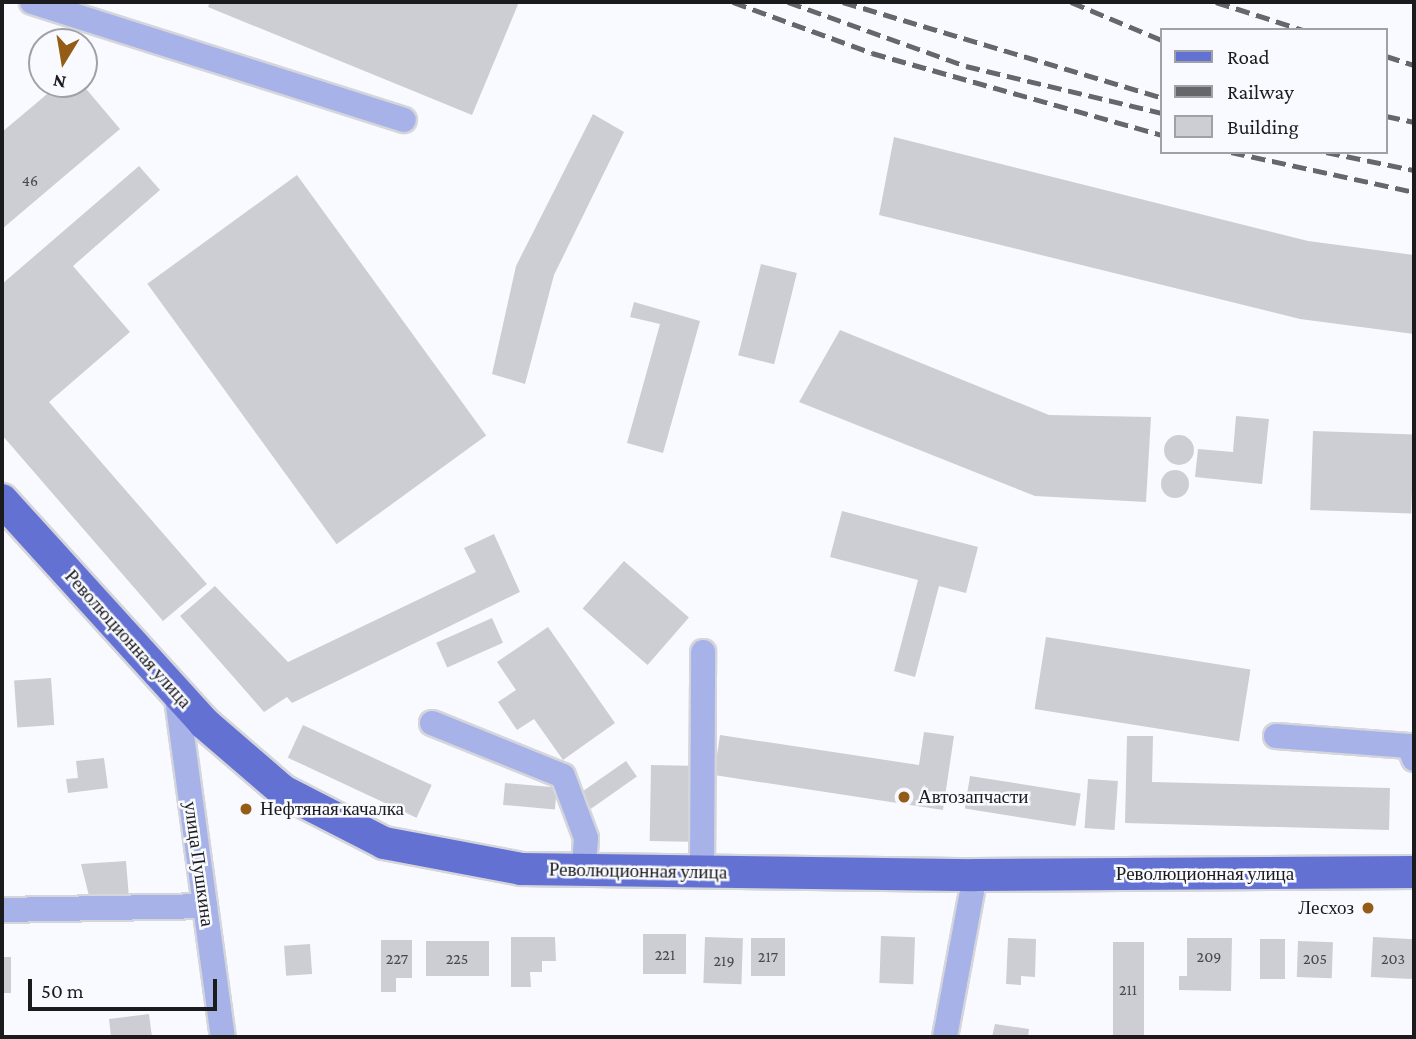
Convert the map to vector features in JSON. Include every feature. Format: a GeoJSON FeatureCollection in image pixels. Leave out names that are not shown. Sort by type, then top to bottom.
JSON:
{"type":"FeatureCollection","features":[{"type":"Feature","properties":{"kind":"main road","name":"Революционная улица"},"geometry":{"type":"LineString","coordinates":[[2,500],[204,723],[283,791],[384,843],[521,869],[975,875],[1414,872]]}},
{"type":"Feature","properties":{"kind":"street"},"geometry":{"type":"LineString","coordinates":[[32,2],[404,120]]}},
{"type":"Feature","properties":{"kind":"street"},"geometry":{"type":"LineString","coordinates":[[702,872],[703,652]]}},
{"type":"Feature","properties":{"kind":"street","name":"улица Пушкина"},"geometry":{"type":"LineString","coordinates":[[176,691],[223,1037]]}},
{"type":"Feature","properties":{"kind":"street"},"geometry":{"type":"LineString","coordinates":[[432,723],[563,776],[586,838],[583,870]]}},
{"type":"Feature","properties":{"kind":"street"},"geometry":{"type":"LineString","coordinates":[[1276,736],[1409,746],[1414,759]]}},
{"type":"Feature","properties":{"kind":"street"},"geometry":{"type":"LineString","coordinates":[[945,1037],[975,875]]}},
{"type":"Feature","properties":{"kind":"street"},"geometry":{"type":"LineString","coordinates":[[2,909],[205,906]]}},
{"type":"Feature","properties":{"kind":"building"},"geometry":{"type":"Polygon","coordinates":[[[210,2],[519,2],[472,115],[208,7],[210,2]]]}},
{"type":"Feature","properties":{"kind":"building"},"geometry":{"type":"Polygon","coordinates":[[[42,98],[94,98],[120,129],[2,229],[2,132],[42,98]]]}},
{"type":"Feature","properties":{"kind":"building"},"geometry":{"type":"Polygon","coordinates":[[[593,114],[624,132],[554,275],[525,384],[492,374],[516,266],[593,114]]]}},
{"type":"Feature","properties":{"kind":"building"},"geometry":{"type":"Polygon","coordinates":[[[894,137],[1308,241],[1414,255],[1414,334],[1300,319],[879,215],[894,137]]]}},
{"type":"Feature","properties":{"kind":"building"},"geometry":{"type":"Polygon","coordinates":[[[139,166],[160,190],[73,266],[130,332],[49,402],[207,584],[163,621],[2,435],[2,284],[139,166]]]}},
{"type":"Feature","properties":{"kind":"building"},"geometry":{"type":"Polygon","coordinates":[[[297,175],[486,436],[337,544],[147,284],[297,175]]]}},
{"type":"Feature","properties":{"kind":"building"},"geometry":{"type":"Polygon","coordinates":[[[761,264],[797,273],[774,364],[738,355],[761,264]]]}},
{"type":"Feature","properties":{"kind":"building"},"geometry":{"type":"Polygon","coordinates":[[[634,302],[700,321],[663,453],[627,443],[660,324],[630,317],[634,302]]]}},
{"type":"Feature","properties":{"kind":"building"},"geometry":{"type":"Polygon","coordinates":[[[840,330],[1049,415],[1151,417],[1146,502],[1035,496],[799,402],[840,330]]]}},
{"type":"Feature","properties":{"kind":"building"},"geometry":{"type":"Polygon","coordinates":[[[1236,416],[1269,419],[1262,484],[1195,477],[1198,449],[1233,452],[1236,416]]]}},
{"type":"Feature","properties":{"kind":"building"},"geometry":{"type":"Polygon","coordinates":[[[1313,431],[1414,435],[1411,513],[1310,510],[1313,431]]]}},
{"type":"Feature","properties":{"kind":"building"},"geometry":{"type":"Polygon","coordinates":[[[1179,435],[1190,439],[1194,450],[1190,461],[1179,465],[1168,461],[1164,450],[1168,439],[1179,435]]]}},
{"type":"Feature","properties":{"kind":"building"},"geometry":{"type":"Polygon","coordinates":[[[1175,470],[1185,474],[1189,484],[1185,494],[1175,498],[1165,494],[1161,484],[1165,474],[1175,470]]]}},
{"type":"Feature","properties":{"kind":"building"},"geometry":{"type":"Polygon","coordinates":[[[842,511],[978,547],[966,593],[939,586],[915,677],[894,671],[918,580],[830,557],[842,511]]]}},
{"type":"Feature","properties":{"kind":"building"},"geometry":{"type":"Polygon","coordinates":[[[494,534],[520,592],[292,703],[287,697],[264,712],[180,616],[215,586],[288,662],[476,572],[464,548],[494,534]]]}},
{"type":"Feature","properties":{"kind":"building"},"geometry":{"type":"Polygon","coordinates":[[[624,561],[689,617],[648,665],[583,609],[624,561]]]}},
{"type":"Feature","properties":{"kind":"building"},"geometry":{"type":"Polygon","coordinates":[[[492,618],[503,643],[447,667],[436,643],[492,618]]]}},
{"type":"Feature","properties":{"kind":"building"},"geometry":{"type":"Polygon","coordinates":[[[548,627],[615,723],[563,760],[534,719],[517,730],[498,702],[516,690],[497,662],[548,627]]]}},
{"type":"Feature","properties":{"kind":"building"},"geometry":{"type":"Polygon","coordinates":[[[1046,637],[1250,669],[1239,741],[1035,709],[1046,637]]]}},
{"type":"Feature","properties":{"kind":"building"},"geometry":{"type":"Polygon","coordinates":[[[51,678],[54,725],[17,727],[14,681],[51,678]]]}},
{"type":"Feature","properties":{"kind":"building"},"geometry":{"type":"Polygon","coordinates":[[[303,725],[432,785],[416,818],[288,758],[303,725]]]}},
{"type":"Feature","properties":{"kind":"building"},"geometry":{"type":"Polygon","coordinates":[[[924,732],[954,736],[943,810],[714,775],[720,735],[919,765],[924,732]]]}},
{"type":"Feature","properties":{"kind":"building"},"geometry":{"type":"Polygon","coordinates":[[[1127,736],[1153,736],[1152,782],[1390,788],[1389,830],[1125,823],[1127,736]]]}},
{"type":"Feature","properties":{"kind":"building"},"geometry":{"type":"Polygon","coordinates":[[[104,758],[108,788],[68,793],[66,779],[78,778],[76,761],[104,758]]]}},
{"type":"Feature","properties":{"kind":"building"},"geometry":{"type":"Polygon","coordinates":[[[626,761],[637,777],[591,809],[580,793],[626,761]]]}},
{"type":"Feature","properties":{"kind":"building"},"geometry":{"type":"Polygon","coordinates":[[[651,765],[690,766],[689,842],[650,841],[651,765]]]}},
{"type":"Feature","properties":{"kind":"building"},"geometry":{"type":"Polygon","coordinates":[[[970,776],[1081,794],[1075,826],[965,809],[970,776]]]}},
{"type":"Feature","properties":{"kind":"building"},"geometry":{"type":"Polygon","coordinates":[[[1088,779],[1118,781],[1115,830],[1085,828],[1088,779]]]}},
{"type":"Feature","properties":{"kind":"building"},"geometry":{"type":"Polygon","coordinates":[[[505,783],[557,788],[555,809],[503,805],[505,783]]]}},
{"type":"Feature","properties":{"kind":"building"},"geometry":{"type":"Polygon","coordinates":[[[126,861],[129,898],[90,900],[81,864],[126,861]]]}},
{"type":"Feature","properties":{"kind":"building"},"geometry":{"type":"Polygon","coordinates":[[[643,934],[686,934],[686,974],[643,974],[643,934]]]}},
{"type":"Feature","properties":{"kind":"building"},"geometry":{"type":"Polygon","coordinates":[[[881,936],[915,937],[913,984],[879,983],[881,936]]]}},
{"type":"Feature","properties":{"kind":"building"},"geometry":{"type":"Polygon","coordinates":[[[511,937],[555,937],[556,961],[542,961],[542,972],[530,972],[531,987],[511,987],[511,937]]]}},
{"type":"Feature","properties":{"kind":"building"},"geometry":{"type":"Polygon","coordinates":[[[705,937],[743,938],[741,984],[703,983],[705,937]]]}},
{"type":"Feature","properties":{"kind":"building"},"geometry":{"type":"Polygon","coordinates":[[[1373,937],[1414,939],[1412,979],[1371,977],[1373,937]]]}},
{"type":"Feature","properties":{"kind":"building"},"geometry":{"type":"Polygon","coordinates":[[[751,938],[785,938],[785,976],[751,976],[751,938]]]}},
{"type":"Feature","properties":{"kind":"building"},"geometry":{"type":"Polygon","coordinates":[[[1008,938],[1036,939],[1035,977],[1021,976],[1021,985],[1006,984],[1008,938]]]}},
{"type":"Feature","properties":{"kind":"building"},"geometry":{"type":"Polygon","coordinates":[[[1187,938],[1232,938],[1231,991],[1179,990],[1179,976],[1187,976],[1187,938]]]}},
{"type":"Feature","properties":{"kind":"building"},"geometry":{"type":"Polygon","coordinates":[[[1260,939],[1285,939],[1285,979],[1260,979],[1260,939]]]}},
{"type":"Feature","properties":{"kind":"building"},"geometry":{"type":"Polygon","coordinates":[[[381,940],[412,940],[412,978],[396,978],[396,992],[381,992],[381,940]]]}},
{"type":"Feature","properties":{"kind":"building"},"geometry":{"type":"Polygon","coordinates":[[[426,941],[489,941],[489,976],[426,976],[426,941]]]}},
{"type":"Feature","properties":{"kind":"building"},"geometry":{"type":"Polygon","coordinates":[[[1298,941],[1333,942],[1332,978],[1297,977],[1298,941]]]}},
{"type":"Feature","properties":{"kind":"building"},"geometry":{"type":"Polygon","coordinates":[[[1113,942],[1144,942],[1144,1037],[1113,1037],[1113,942]]]}},
{"type":"Feature","properties":{"kind":"building"},"geometry":{"type":"Polygon","coordinates":[[[310,944],[312,974],[286,976],[284,946],[310,944]]]}},
{"type":"Feature","properties":{"kind":"building"},"geometry":{"type":"Polygon","coordinates":[[[2,957],[11,957],[11,993],[2,993],[2,957]]]}},
{"type":"Feature","properties":{"kind":"building"},"geometry":{"type":"Polygon","coordinates":[[[149,1014],[152,1037],[111,1037],[109,1019],[149,1014]]]}},
{"type":"Feature","properties":{"kind":"building"},"geometry":{"type":"Polygon","coordinates":[[[995,1024],[1029,1029],[1028,1037],[992,1037],[995,1024]]]}},
{"type":"Feature","properties":{"kind":"railway"},"geometry":{"type":"LineString","coordinates":[[733,2],[872,53],[1160,134]]}},
{"type":"Feature","properties":{"kind":"railway"},"geometry":{"type":"LineString","coordinates":[[788,2],[966,66],[1160,113]]}},
{"type":"Feature","properties":{"kind":"railway"},"geometry":{"type":"LineString","coordinates":[[843,2],[1160,97]]}},
{"type":"Feature","properties":{"kind":"railway"},"geometry":{"type":"LineString","coordinates":[[1071,2],[1160,39]]}},
{"type":"Feature","properties":{"kind":"railway"},"geometry":{"type":"LineString","coordinates":[[1216,2],[1297,28]]}},
{"type":"Feature","properties":{"kind":"railway"},"geometry":{"type":"LineString","coordinates":[[1388,57],[1414,65]]}},
{"type":"Feature","properties":{"kind":"railway"},"geometry":{"type":"LineString","coordinates":[[1388,116],[1414,122]]}},
{"type":"Feature","properties":{"kind":"railway"},"geometry":{"type":"LineString","coordinates":[[1240,154],[1414,192]]}},
{"type":"Feature","properties":{"kind":"railway"},"geometry":{"type":"LineString","coordinates":[[1336,154],[1414,170]]}},
{"type":"Feature","properties":{"kind":"place","name":"Автозапчасти"},"geometry":{"type":"Point","coordinates":[904,797]}},
{"type":"Feature","properties":{"kind":"place","name":"Нефтяная качалка"},"geometry":{"type":"Point","coordinates":[246,809]}},
{"type":"Feature","properties":{"kind":"place","name":"Лесхоз"},"geometry":{"type":"Point","coordinates":[1368,908]}}]}
